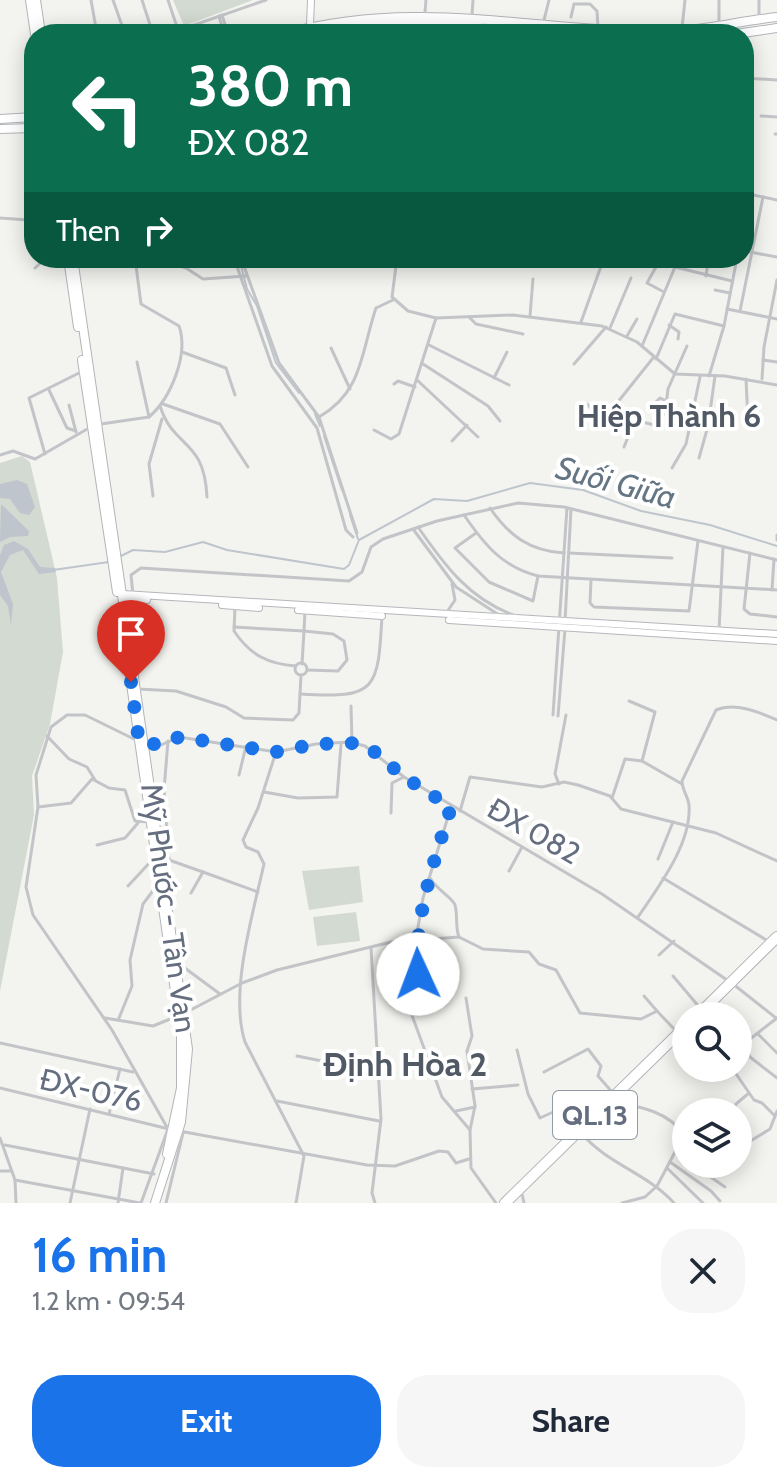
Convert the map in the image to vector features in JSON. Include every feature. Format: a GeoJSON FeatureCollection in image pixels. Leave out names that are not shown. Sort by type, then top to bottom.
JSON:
{"type":"FeatureCollection","features":[{"type":"Feature","properties":{"kind":"highway"},"geometry":{"type":"LineString","coordinates":[[717,1002],[776,943]]}},
{"type":"Feature","properties":{"kind":"highway","name":"QL.13"},"geometry":{"type":"LineString","coordinates":[[512,1203],[523,1198],[672,1042]]}},
{"type":"Feature","properties":{"kind":"highway","name":"QL.13"},"geometry":{"type":"LineString","coordinates":[[505,1203],[615,1099]]}},
{"type":"Feature","properties":{"kind":"main road"},"geometry":{"type":"LineString","coordinates":[[33,0],[37,24]]}},
{"type":"Feature","properties":{"kind":"main road"},"geometry":{"type":"LineString","coordinates":[[328,24],[352,15],[425,12],[543,24]]}},
{"type":"Feature","properties":{"kind":"main road"},"geometry":{"type":"LineString","coordinates":[[726,24],[777,17]]}},
{"type":"Feature","properties":{"kind":"main road"},"geometry":{"type":"LineString","coordinates":[[754,31],[777,28]]}},
{"type":"Feature","properties":{"kind":"main road"},"geometry":{"type":"LineString","coordinates":[[0,119],[24,118]]}},
{"type":"Feature","properties":{"kind":"main road"},"geometry":{"type":"LineString","coordinates":[[0,129],[24,128]]}},
{"type":"Feature","properties":{"kind":"main road","name":"Mỹ Phước - Tân Vạn"},"geometry":{"type":"LineString","coordinates":[[72,268],[83,371],[96,426]]}},
{"type":"Feature","properties":{"kind":"main road","name":"Mỹ Phước - Tân Vạn"},"geometry":{"type":"LineString","coordinates":[[72,268],[153,822],[163,869],[189,1066],[176,1130],[152,1203]]}},
{"type":"Feature","properties":{"kind":"main road","name":"Mỹ Phước - Tân Vạn"},"geometry":{"type":"LineString","coordinates":[[116,559],[127,596],[143,742]]}},
{"type":"Feature","properties":{"kind":"main road","name":"Mỹ Phước - Tân Vạn"},"geometry":{"type":"LineString","coordinates":[[153,822],[154,858],[182,1014]]}},
{"type":"Feature","properties":{"kind":"street"},"geometry":{"type":"LineString","coordinates":[[91,0],[95,24]]}},
{"type":"Feature","properties":{"kind":"street"},"geometry":{"type":"LineString","coordinates":[[113,0],[121,24]]}},
{"type":"Feature","properties":{"kind":"street"},"geometry":{"type":"LineString","coordinates":[[142,0],[150,24]]}},
{"type":"Feature","properties":{"kind":"street"},"geometry":{"type":"LineString","coordinates":[[168,0],[176,24]]}},
{"type":"Feature","properties":{"kind":"street"},"geometry":{"type":"LineString","coordinates":[[196,24],[266,0]]}},
{"type":"Feature","properties":{"kind":"street"},"geometry":{"type":"LineString","coordinates":[[311,0],[312,24]]}},
{"type":"Feature","properties":{"kind":"street"},"geometry":{"type":"LineString","coordinates":[[425,12],[426,0]]}},
{"type":"Feature","properties":{"kind":"street"},"geometry":{"type":"LineString","coordinates":[[472,15],[473,0]]}},
{"type":"Feature","properties":{"kind":"street"},"geometry":{"type":"LineString","coordinates":[[543,24],[549,0]]}},
{"type":"Feature","properties":{"kind":"street"},"geometry":{"type":"LineString","coordinates":[[683,24],[685,0]]}},
{"type":"Feature","properties":{"kind":"street"},"geometry":{"type":"LineString","coordinates":[[719,0],[719,24]]}},
{"type":"Feature","properties":{"kind":"street"},"geometry":{"type":"LineString","coordinates":[[759,0],[759,19]]}},
{"type":"Feature","properties":{"kind":"street"},"geometry":{"type":"LineString","coordinates":[[571,17],[574,4],[590,4],[597,11],[598,24]]}},
{"type":"Feature","properties":{"kind":"street"},"geometry":{"type":"LineString","coordinates":[[445,24],[446,13]]}},
{"type":"Feature","properties":{"kind":"street"},"geometry":{"type":"LineString","coordinates":[[220,16],[223,24]]}},
{"type":"Feature","properties":{"kind":"street"},"geometry":{"type":"LineString","coordinates":[[754,79],[777,80]]}},
{"type":"Feature","properties":{"kind":"street"},"geometry":{"type":"LineString","coordinates":[[761,116],[777,117]]}},
{"type":"Feature","properties":{"kind":"street"},"geometry":{"type":"LineString","coordinates":[[754,195],[777,200]]}},
{"type":"Feature","properties":{"kind":"street"},"geometry":{"type":"LineString","coordinates":[[754,243],[763,197]]}},
{"type":"Feature","properties":{"kind":"street"},"geometry":{"type":"LineString","coordinates":[[0,218],[24,220]]}},
{"type":"Feature","properties":{"kind":"street"},"geometry":{"type":"LineString","coordinates":[[754,253],[777,257]]}},
{"type":"Feature","properties":{"kind":"street"},"geometry":{"type":"LineString","coordinates":[[0,455],[13,451],[31,459],[96,426],[149,417],[161,405],[182,352],[179,326],[141,304],[136,268]]}},
{"type":"Feature","properties":{"kind":"street"},"geometry":{"type":"LineString","coordinates":[[186,268],[203,279],[246,276]]}},
{"type":"Feature","properties":{"kind":"street"},"geometry":{"type":"LineString","coordinates":[[237,268],[272,366],[308,410],[317,428],[346,530],[353,537]]}},
{"type":"Feature","properties":{"kind":"street"},"geometry":{"type":"LineString","coordinates":[[244,268],[279,363],[319,417],[357,533]]}},
{"type":"Feature","properties":{"kind":"street"},"geometry":{"type":"LineString","coordinates":[[393,300],[396,268]]}},
{"type":"Feature","properties":{"kind":"street"},"geometry":{"type":"LineString","coordinates":[[581,322],[600,268]]}},
{"type":"Feature","properties":{"kind":"street"},"geometry":{"type":"LineString","coordinates":[[655,268],[647,283],[664,292]]}},
{"type":"Feature","properties":{"kind":"street"},"geometry":{"type":"LineString","coordinates":[[642,346],[675,268]]}},
{"type":"Feature","properties":{"kind":"street"},"geometry":{"type":"LineString","coordinates":[[678,268],[732,281]]}},
{"type":"Feature","properties":{"kind":"street"},"geometry":{"type":"LineString","coordinates":[[706,276],[707,268]]}},
{"type":"Feature","properties":{"kind":"street"},"geometry":{"type":"LineString","coordinates":[[709,376],[724,326],[735,268]]}},
{"type":"Feature","properties":{"kind":"street"},"geometry":{"type":"LineString","coordinates":[[740,311],[749,268]]}},
{"type":"Feature","properties":{"kind":"street"},"geometry":{"type":"LineString","coordinates":[[574,364],[608,328],[631,278]]}},
{"type":"Feature","properties":{"kind":"street"},"geometry":{"type":"LineString","coordinates":[[530,316],[533,279]]}},
{"type":"Feature","properties":{"kind":"street"},"geometry":{"type":"LineString","coordinates":[[762,380],[777,280]]}},
{"type":"Feature","properties":{"kind":"street"},"geometry":{"type":"LineString","coordinates":[[715,290],[730,293]]}},
{"type":"Feature","properties":{"kind":"street"},"geometry":{"type":"LineString","coordinates":[[319,417],[338,405],[358,377],[362,347],[376,308],[393,300]]}},
{"type":"Feature","properties":{"kind":"street"},"geometry":{"type":"LineString","coordinates":[[393,300],[408,311],[436,318],[530,316],[581,322],[627,336],[675,374],[762,380],[777,385]]}},
{"type":"Feature","properties":{"kind":"street"},"geometry":{"type":"LineString","coordinates":[[727,309],[777,319]]}},
{"type":"Feature","properties":{"kind":"street"},"geometry":{"type":"LineString","coordinates":[[587,404],[602,422],[655,359],[675,314],[724,326]]}},
{"type":"Feature","properties":{"kind":"street"},"geometry":{"type":"LineString","coordinates":[[469,317],[476,324],[523,334]]}},
{"type":"Feature","properties":{"kind":"street"},"geometry":{"type":"LineString","coordinates":[[374,430],[391,439],[399,434],[436,318]]}},
{"type":"Feature","properties":{"kind":"street"},"geometry":{"type":"LineString","coordinates":[[627,336],[637,319]]}},
{"type":"Feature","properties":{"kind":"street"},"geometry":{"type":"LineString","coordinates":[[669,325],[679,332],[678,339]]}},
{"type":"Feature","properties":{"kind":"street"},"geometry":{"type":"LineString","coordinates":[[429,345],[509,385]]}},
{"type":"Feature","properties":{"kind":"street"},"geometry":{"type":"LineString","coordinates":[[624,447],[635,420],[655,425],[665,413],[668,389],[687,346]]}},
{"type":"Feature","properties":{"kind":"street"},"geometry":{"type":"LineString","coordinates":[[331,348],[350,389]]}},
{"type":"Feature","properties":{"kind":"street"},"geometry":{"type":"LineString","coordinates":[[182,352],[226,368],[235,395]]}},
{"type":"Feature","properties":{"kind":"street"},"geometry":{"type":"LineString","coordinates":[[494,378],[507,352]]}},
{"type":"Feature","properties":{"kind":"street"},"geometry":{"type":"LineString","coordinates":[[763,360],[777,362]]}},
{"type":"Feature","properties":{"kind":"street"},"geometry":{"type":"LineString","coordinates":[[137,362],[149,417]]}},
{"type":"Feature","properties":{"kind":"street"},"geometry":{"type":"LineString","coordinates":[[423,364],[488,406],[500,421]]}},
{"type":"Feature","properties":{"kind":"street"},"geometry":{"type":"LineString","coordinates":[[45,454],[28,399],[83,371]]}},
{"type":"Feature","properties":{"kind":"street"},"geometry":{"type":"LineString","coordinates":[[699,458],[708,426],[715,376]]}},
{"type":"Feature","properties":{"kind":"street"},"geometry":{"type":"LineString","coordinates":[[672,468],[686,444],[700,377]]}},
{"type":"Feature","properties":{"kind":"street"},"geometry":{"type":"LineString","coordinates":[[746,379],[748,421]]}},
{"type":"Feature","properties":{"kind":"street"},"geometry":{"type":"LineString","coordinates":[[417,380],[478,437]]}},
{"type":"Feature","properties":{"kind":"street"},"geometry":{"type":"LineString","coordinates":[[394,384],[398,381],[415,387]]}},
{"type":"Feature","properties":{"kind":"street"},"geometry":{"type":"LineString","coordinates":[[49,390],[67,428],[77,433]]}},
{"type":"Feature","properties":{"kind":"street"},"geometry":{"type":"LineString","coordinates":[[653,405],[660,398],[668,402]]}},
{"type":"Feature","properties":{"kind":"street"},"geometry":{"type":"LineString","coordinates":[[69,405],[77,433]]}},
{"type":"Feature","properties":{"kind":"street"},"geometry":{"type":"LineString","coordinates":[[153,496],[149,464],[162,419],[161,405]]}},
{"type":"Feature","properties":{"kind":"street"},"geometry":{"type":"LineString","coordinates":[[161,405],[220,424],[248,467]]}},
{"type":"Feature","properties":{"kind":"street"},"geometry":{"type":"LineString","coordinates":[[162,419],[197,453],[207,497]]}},
{"type":"Feature","properties":{"kind":"street"},"geometry":{"type":"LineString","coordinates":[[452,441],[467,425]]}},
{"type":"Feature","properties":{"kind":"street"},"geometry":{"type":"LineString","coordinates":[[464,515],[476,533],[501,559],[538,576],[775,590],[776,560],[531,502],[490,508],[418,527],[373,546],[362,572],[349,581],[141,568],[131,575],[127,596],[382,616],[718,634],[777,634]]}},
{"type":"Feature","properties":{"kind":"street"},"geometry":{"type":"LineString","coordinates":[[490,508],[504,527],[522,542],[541,550],[672,558]]}},
{"type":"Feature","properties":{"kind":"street"},"geometry":{"type":"LineString","coordinates":[[556,716],[569,509]]}},
{"type":"Feature","properties":{"kind":"street"},"geometry":{"type":"LineString","coordinates":[[418,527],[449,570],[473,593],[501,610],[539,622]]}},
{"type":"Feature","properties":{"kind":"street"},"geometry":{"type":"LineString","coordinates":[[413,529],[450,580],[476,603],[512,620]]}},
{"type":"Feature","properties":{"kind":"street"},"geometry":{"type":"LineString","coordinates":[[476,533],[455,548],[489,582],[533,601],[538,576]]}},
{"type":"Feature","properties":{"kind":"street"},"geometry":{"type":"LineString","coordinates":[[591,580],[590,603],[594,607],[689,611],[698,540]]}},
{"type":"Feature","properties":{"kind":"street"},"geometry":{"type":"LineString","coordinates":[[718,634],[723,547]]}},
{"type":"Feature","properties":{"kind":"street"},"geometry":{"type":"LineString","coordinates":[[750,553],[746,613],[777,617]]}},
{"type":"Feature","properties":{"kind":"street"},"geometry":{"type":"LineString","coordinates":[[442,616],[455,600],[450,580]]}},
{"type":"Feature","properties":{"kind":"street"},"geometry":{"type":"LineString","coordinates":[[208,602],[235,607],[512,620],[563,626]]}},
{"type":"Feature","properties":{"kind":"street"},"geometry":{"type":"LineString","coordinates":[[235,607],[234,627],[240,640],[256,656],[275,664],[302,664]]}},
{"type":"Feature","properties":{"kind":"street"},"geometry":{"type":"LineString","coordinates":[[305,609],[302,664],[307,670]]}},
{"type":"Feature","properties":{"kind":"street"},"geometry":{"type":"LineString","coordinates":[[300,694],[348,697],[363,689],[378,665],[382,616]]}},
{"type":"Feature","properties":{"kind":"street"},"geometry":{"type":"LineString","coordinates":[[138,689],[176,691],[226,707],[241,718],[290,721],[297,717],[301,675],[307,670],[338,671],[345,664],[348,650],[338,636],[234,627]]}},
{"type":"Feature","properties":{"kind":"street"},"geometry":{"type":"LineString","coordinates":[[718,634],[777,641]]}},
{"type":"Feature","properties":{"kind":"street"},"geometry":{"type":"LineString","coordinates":[[296,666],[296,672],[301,675]]}},
{"type":"Feature","properties":{"kind":"street"},"geometry":{"type":"LineString","coordinates":[[629,701],[655,712],[642,761]]}},
{"type":"Feature","properties":{"kind":"street"},"geometry":{"type":"LineString","coordinates":[[351,706],[352,743]]}},
{"type":"Feature","properties":{"kind":"street"},"geometry":{"type":"LineString","coordinates":[[682,784],[716,710],[727,707],[748,709],[777,720]]}},
{"type":"Feature","properties":{"kind":"street"},"geometry":{"type":"LineString","coordinates":[[143,742],[85,715],[71,714],[57,722],[47,736],[36,775],[38,807],[26,876],[30,906],[67,968],[104,1018],[134,1072],[176,1130],[166,1203]]}},
{"type":"Feature","properties":{"kind":"street"},"geometry":{"type":"LineString","coordinates":[[559,784],[555,774],[566,715]]}},
{"type":"Feature","properties":{"kind":"street"},"geometry":{"type":"LineString","coordinates":[[47,736],[69,759],[89,769],[95,780],[107,788],[127,792],[138,823]]}},
{"type":"Feature","properties":{"kind":"street","name":"ĐX 082"},"geometry":{"type":"LineString","coordinates":[[143,742],[161,745],[179,737],[276,752],[341,742],[371,749],[404,777],[451,807],[638,917],[776,1018]]}},
{"type":"Feature","properties":{"kind":"street"},"geometry":{"type":"LineString","coordinates":[[163,869],[169,860],[169,822],[164,790],[168,741]]}},
{"type":"Feature","properties":{"kind":"street"},"geometry":{"type":"LineString","coordinates":[[264,792],[298,798],[337,797],[341,742]]}},
{"type":"Feature","properties":{"kind":"street"},"geometry":{"type":"LineString","coordinates":[[239,775],[246,746]]}},
{"type":"Feature","properties":{"kind":"street"},"geometry":{"type":"LineString","coordinates":[[276,752],[264,792],[243,840],[263,860],[242,983],[242,1035],[304,1156],[296,1203]]}},
{"type":"Feature","properties":{"kind":"street"},"geometry":{"type":"LineString","coordinates":[[612,798],[625,759],[642,761],[682,784],[689,800],[685,834],[663,878],[638,917]]}},
{"type":"Feature","properties":{"kind":"street"},"geometry":{"type":"LineString","coordinates":[[391,813],[392,784],[404,777]]}},
{"type":"Feature","properties":{"kind":"street"},"geometry":{"type":"LineString","coordinates":[[460,811],[470,777],[542,787],[578,785],[612,798],[621,809],[716,833],[777,861]]}},
{"type":"Feature","properties":{"kind":"street"},"geometry":{"type":"LineString","coordinates":[[38,807],[71,803],[89,781],[95,780]]}},
{"type":"Feature","properties":{"kind":"street"},"geometry":{"type":"LineString","coordinates":[[451,807],[429,876],[416,939],[418,974],[410,1010],[442,1097],[470,1130]]}},
{"type":"Feature","properties":{"kind":"street"},"geometry":{"type":"LineString","coordinates":[[138,823],[169,822]]}},
{"type":"Feature","properties":{"kind":"street"},"geometry":{"type":"LineString","coordinates":[[658,859],[673,822]]}},
{"type":"Feature","properties":{"kind":"street"},"geometry":{"type":"LineString","coordinates":[[97,845],[130,835],[138,823]]}},
{"type":"Feature","properties":{"kind":"street"},"geometry":{"type":"LineString","coordinates":[[509,871],[522,847]]}},
{"type":"Feature","properties":{"kind":"street"},"geometry":{"type":"LineString","coordinates":[[128,886],[154,858]]}},
{"type":"Feature","properties":{"kind":"street"},"geometry":{"type":"LineString","coordinates":[[169,860],[258,892]]}},
{"type":"Feature","properties":{"kind":"street"},"geometry":{"type":"LineString","coordinates":[[191,893],[203,872]]}},
{"type":"Feature","properties":{"kind":"street"},"geometry":{"type":"LineString","coordinates":[[429,876],[438,892],[453,901],[459,937]]}},
{"type":"Feature","properties":{"kind":"street"},"geometry":{"type":"LineString","coordinates":[[663,878],[776,943]]}},
{"type":"Feature","properties":{"kind":"street"},"geometry":{"type":"LineString","coordinates":[[119,1018],[132,986],[130,960],[143,904],[158,884]]}},
{"type":"Feature","properties":{"kind":"street"},"geometry":{"type":"LineString","coordinates":[[104,1018],[119,1018],[153,1026],[242,983],[277,970],[416,939],[459,937],[483,949],[529,952],[539,964],[556,970],[577,1011],[583,1015],[641,1019],[657,1011]]}},
{"type":"Feature","properties":{"kind":"street"},"geometry":{"type":"LineString","coordinates":[[659,955],[674,941]]}},
{"type":"Feature","properties":{"kind":"street"},"geometry":{"type":"LineString","coordinates":[[371,948],[380,1122],[375,1203]]}},
{"type":"Feature","properties":{"kind":"street"},"geometry":{"type":"LineString","coordinates":[[176,962],[220,994]]}},
{"type":"Feature","properties":{"kind":"street"},"geometry":{"type":"LineString","coordinates":[[673,976],[698,1002]]}},
{"type":"Feature","properties":{"kind":"street"},"geometry":{"type":"LineString","coordinates":[[644,996],[672,1023]]}},
{"type":"Feature","properties":{"kind":"street"},"geometry":{"type":"LineString","coordinates":[[466,998],[472,1036],[467,1051],[475,1107],[469,1159],[475,1176],[496,1203]]}},
{"type":"Feature","properties":{"kind":"street"},"geometry":{"type":"LineString","coordinates":[[752,1038],[776,1018]]}},
{"type":"Feature","properties":{"kind":"street"},"geometry":{"type":"LineString","coordinates":[[758,1034],[777,1053]]}},
{"type":"Feature","properties":{"kind":"street"},"geometry":{"type":"LineString","coordinates":[[0,1043],[134,1072]]}},
{"type":"Feature","properties":{"kind":"street"},"geometry":{"type":"LineString","coordinates":[[544,1072],[588,1049],[601,1066],[598,1076],[615,1099],[647,1108],[672,1123]]}},
{"type":"Feature","properties":{"kind":"street"},"geometry":{"type":"LineString","coordinates":[[517,1050],[528,1094],[540,1118],[575,1102],[591,1119]]}},
{"type":"Feature","properties":{"kind":"street"},"geometry":{"type":"LineString","coordinates":[[297,1056],[377,1072]]}},
{"type":"Feature","properties":{"kind":"street"},"geometry":{"type":"LineString","coordinates":[[752,1059],[777,1078]]}},
{"type":"Feature","properties":{"kind":"street"},"geometry":{"type":"LineString","coordinates":[[109,1114],[120,1069]]}},
{"type":"Feature","properties":{"kind":"street"},"geometry":{"type":"LineString","coordinates":[[742,1082],[749,1093],[776,1113],[768,1130],[752,1140]]}},
{"type":"Feature","properties":{"kind":"street"},"geometry":{"type":"LineString","coordinates":[[472,1089],[518,1085]]}},
{"type":"Feature","properties":{"kind":"street","name":"ĐX-076"},"geometry":{"type":"LineString","coordinates":[[0,1088],[176,1130],[304,1156],[395,1166],[439,1151],[448,1152],[456,1163],[469,1159]]}},
{"type":"Feature","properties":{"kind":"street"},"geometry":{"type":"LineString","coordinates":[[743,1098],[749,1093]]}},
{"type":"Feature","properties":{"kind":"street"},"geometry":{"type":"LineString","coordinates":[[277,1101],[380,1122]]}},
{"type":"Feature","properties":{"kind":"street"},"geometry":{"type":"LineString","coordinates":[[456,1111],[475,1107]]}},
{"type":"Feature","properties":{"kind":"street"},"geometry":{"type":"LineString","coordinates":[[70,1203],[90,1109]]}},
{"type":"Feature","properties":{"kind":"street"},"geometry":{"type":"LineString","coordinates":[[15,1180],[140,1203],[176,1130]]}},
{"type":"Feature","properties":{"kind":"street"},"geometry":{"type":"LineString","coordinates":[[582,1134],[603,1156],[657,1186],[674,1203]]}},
{"type":"Feature","properties":{"kind":"street"},"geometry":{"type":"LineString","coordinates":[[0,1138],[15,1180],[16,1203]]}},
{"type":"Feature","properties":{"kind":"street"},"geometry":{"type":"LineString","coordinates":[[5,1145],[154,1174]]}},
{"type":"Feature","properties":{"kind":"street"},"geometry":{"type":"LineString","coordinates":[[0,1154],[6,1154]]}},
{"type":"Feature","properties":{"kind":"street"},"geometry":{"type":"LineString","coordinates":[[622,1203],[645,1197],[657,1186],[672,1158]]}},
{"type":"Feature","properties":{"kind":"street"},"geometry":{"type":"LineString","coordinates":[[670,1162],[720,1201]]}},
{"type":"Feature","properties":{"kind":"street"},"geometry":{"type":"LineString","coordinates":[[118,1201],[123,1168]]}},
{"type":"Feature","properties":{"kind":"street"},"geometry":{"type":"LineString","coordinates":[[667,1168],[703,1203]]}},
{"type":"Feature","properties":{"kind":"street"},"geometry":{"type":"LineString","coordinates":[[0,1171],[10,1171]]}},
{"type":"Feature","properties":{"kind":"street"},"geometry":{"type":"LineString","coordinates":[[712,1178],[725,1187]]}},
{"type":"Feature","properties":{"kind":"street"},"geometry":{"type":"LineString","coordinates":[[645,1197],[650,1203]]}},
{"type":"Feature","properties":{"kind":"shaded area"},"geometry":{"type":"Polygon","coordinates":[[[173,0],[253,0],[189,24],[183,24],[173,0]]]}},
{"type":"Feature","properties":{"kind":"shaded area"},"geometry":{"type":"Polygon","coordinates":[[[22,456],[30,462],[57,578],[63,652],[50,724],[32,776],[34,815],[0,991],[0,463],[22,456]]]}},
{"type":"Feature","properties":{"kind":"shaded area"},"geometry":{"type":"Polygon","coordinates":[[[17,480],[27,484],[35,507],[29,515],[20,513],[10,499],[0,498],[0,484],[17,480]]]}},
{"type":"Feature","properties":{"kind":"shaded area"},"geometry":{"type":"Polygon","coordinates":[[[1,504],[29,531],[28,536],[10,537],[0,542],[1,504]]]}},
{"type":"Feature","properties":{"kind":"shaded area"},"geometry":{"type":"Polygon","coordinates":[[[14,541],[28,549],[40,567],[55,568],[56,572],[39,574],[23,550],[10,555],[1,572],[13,604],[11,625],[8,606],[0,595],[0,555],[4,545],[14,541]]]}},
{"type":"Feature","properties":{"kind":"shaded area"},"geometry":{"type":"Polygon","coordinates":[[[359,866],[363,902],[309,910],[302,871],[359,866]]]}},
{"type":"Feature","properties":{"kind":"shaded area"},"geometry":{"type":"Polygon","coordinates":[[[356,912],[360,941],[317,946],[313,917],[356,912]]]}},
{"type":"Feature","properties":{"kind":"waterway"},"geometry":{"type":"LineString","coordinates":[[242,268],[276,363],[299,393]]}},
{"type":"Feature","properties":{"kind":"waterway"},"geometry":{"type":"LineString","coordinates":[[315,414],[320,426]]}},
{"type":"Feature","properties":{"kind":"waterway"},"geometry":{"type":"LineString","coordinates":[[324,436],[342,490]]}},
{"type":"Feature","properties":{"kind":"waterway","name":"Suối Giữa"},"geometry":{"type":"LineString","coordinates":[[359,540],[434,499],[467,501],[530,483],[583,490],[641,511],[710,525],[777,546]]}},
{"type":"Feature","properties":{"kind":"waterway"},"geometry":{"type":"LineString","coordinates":[[350,515],[358,539]]}},
{"type":"Feature","properties":{"kind":"waterway"},"geometry":{"type":"LineString","coordinates":[[119,557],[133,550],[165,552],[203,542],[227,550],[344,569],[349,565],[359,540]]}},
{"type":"Feature","properties":{"kind":"waterway"},"geometry":{"type":"LineString","coordinates":[[53,570],[109,562]]}},
{"type":"Feature","properties":{"kind":"district","name":"Hiệp Thành 6"},"geometry":{"type":"Point","coordinates":[669,415]}},
{"type":"Feature","properties":{"kind":"district","name":"Định Hòa 2"},"geometry":{"type":"Point","coordinates":[405,1064]}},
{"type":"Feature","properties":{"kind":"route"},"geometry":{"type":"LineString","coordinates":[[131,682],[139,742],[161,745],[179,737],[276,752],[316,744],[358,743],[371,749],[404,777],[451,807],[423,898],[416,939],[418,974]]}}]}
